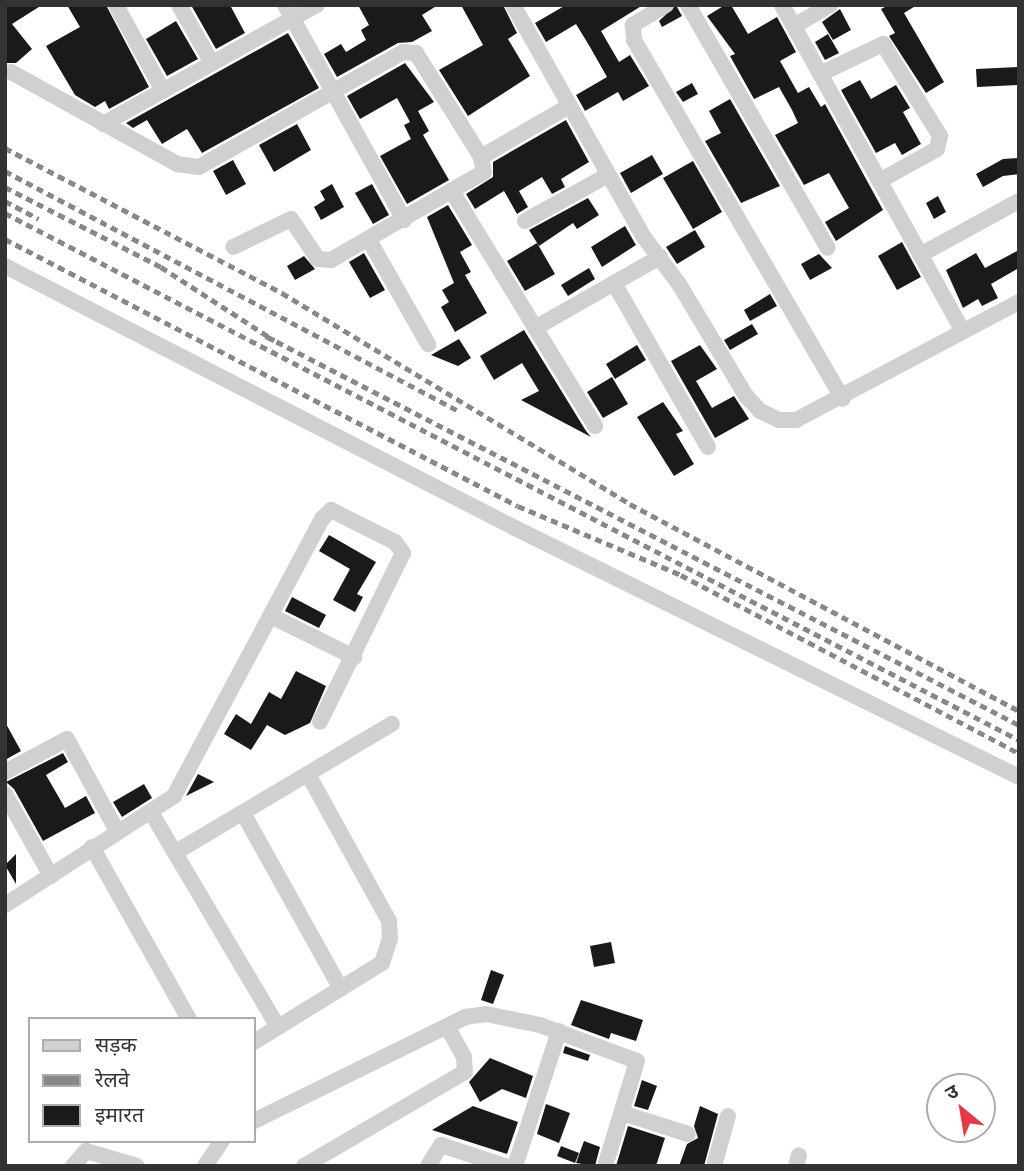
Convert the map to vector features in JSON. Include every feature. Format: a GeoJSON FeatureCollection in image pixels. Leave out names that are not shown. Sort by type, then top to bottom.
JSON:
{"type":"FeatureCollection","features":[{"type":"Feature","properties":{"kind":"street"},"geometry":{"type":"LineString","coordinates":[[116,5],[163,91]]}},
{"type":"Feature","properties":{"kind":"street"},"geometry":{"type":"LineString","coordinates":[[179,5],[212,63]]}},
{"type":"Feature","properties":{"kind":"street"},"geometry":{"type":"LineString","coordinates":[[103,124],[212,63],[289,13],[317,5]]}},
{"type":"Feature","properties":{"kind":"street"},"geometry":{"type":"LineString","coordinates":[[513,5],[608,175],[746,396],[760,411],[779,420],[796,420],[843,399],[962,330],[1019,302]]}},
{"type":"Feature","properties":{"kind":"street"},"geometry":{"type":"LineString","coordinates":[[666,5],[633,24],[634,40],[843,399]]}},
{"type":"Feature","properties":{"kind":"street"},"geometry":{"type":"LineString","coordinates":[[688,5],[828,248]]}},
{"type":"Feature","properties":{"kind":"street"},"geometry":{"type":"LineString","coordinates":[[782,5],[962,330]]}},
{"type":"Feature","properties":{"kind":"street"},"geometry":{"type":"LineString","coordinates":[[794,26],[830,5]]}},
{"type":"Feature","properties":{"kind":"street"},"geometry":{"type":"LineString","coordinates":[[289,13],[404,220]]}},
{"type":"Feature","properties":{"kind":"street"},"geometry":{"type":"LineString","coordinates":[[820,74],[883,44],[940,136],[937,149],[879,181]]}},
{"type":"Feature","properties":{"kind":"street"},"geometry":{"type":"LineString","coordinates":[[11,72],[177,164],[199,167],[403,52],[416,53],[481,157],[484,172],[453,193],[324,262],[295,222],[286,219],[233,247]]}},
{"type":"Feature","properties":{"kind":"street"},"geometry":{"type":"LineString","coordinates":[[481,157],[569,106]]}},
{"type":"Feature","properties":{"kind":"street"},"geometry":{"type":"LineString","coordinates":[[525,221],[608,175]]}},
{"type":"Feature","properties":{"kind":"street"},"geometry":{"type":"LineString","coordinates":[[453,193],[595,426]]}},
{"type":"Feature","properties":{"kind":"street"},"geometry":{"type":"LineString","coordinates":[[920,255],[1017,202]]}},
{"type":"Feature","properties":{"kind":"street"},"geometry":{"type":"LineString","coordinates":[[369,240],[428,344]]}},
{"type":"Feature","properties":{"kind":"street"},"geometry":{"type":"LineString","coordinates":[[535,328],[660,257]]}},
{"type":"Feature","properties":{"kind":"street"},"geometry":{"type":"LineString","coordinates":[[5,265],[513,527],[1019,777]]}},
{"type":"Feature","properties":{"kind":"street"},"geometry":{"type":"LineString","coordinates":[[614,283],[708,447]]}},
{"type":"Feature","properties":{"kind":"street"},"geometry":{"type":"LineString","coordinates":[[5,905],[117,831],[152,814],[174,796],[322,519],[331,510],[340,511],[396,542],[403,554],[320,722]]}},
{"type":"Feature","properties":{"kind":"street"},"geometry":{"type":"LineString","coordinates":[[271,615],[354,657]]}},
{"type":"Feature","properties":{"kind":"street"},"geometry":{"type":"LineString","coordinates":[[176,852],[392,723]]}},
{"type":"Feature","properties":{"kind":"street"},"geometry":{"type":"LineString","coordinates":[[5,772],[67,739],[117,831]]}},
{"type":"Feature","properties":{"kind":"street"},"geometry":{"type":"LineString","coordinates":[[256,1041],[382,963],[390,939],[388,921],[308,774]]}},
{"type":"Feature","properties":{"kind":"street"},"geometry":{"type":"LineString","coordinates":[[5,794],[51,876]]}},
{"type":"Feature","properties":{"kind":"street"},"geometry":{"type":"LineString","coordinates":[[243,813],[341,989]]}},
{"type":"Feature","properties":{"kind":"street"},"geometry":{"type":"LineString","coordinates":[[152,814],[278,1027]]}},
{"type":"Feature","properties":{"kind":"street"},"geometry":{"type":"LineString","coordinates":[[92,848],[188,1017]]}},
{"type":"Feature","properties":{"kind":"street"},"geometry":{"type":"LineString","coordinates":[[256,1120],[447,1026],[486,1014],[559,1031],[637,1061],[604,1166]]}},
{"type":"Feature","properties":{"kind":"street"},"geometry":{"type":"LineString","coordinates":[[304,1166],[465,1072],[464,1057],[447,1026]]}},
{"type":"Feature","properties":{"kind":"street"},"geometry":{"type":"LineString","coordinates":[[514,1166],[559,1031]]}},
{"type":"Feature","properties":{"kind":"street"},"geometry":{"type":"LineString","coordinates":[[622,1113],[688,1134]]}},
{"type":"Feature","properties":{"kind":"street"},"geometry":{"type":"LineString","coordinates":[[714,1166],[728,1116]]}},
{"type":"Feature","properties":{"kind":"street"},"geometry":{"type":"LineString","coordinates":[[205,1166],[221,1143]]}},
{"type":"Feature","properties":{"kind":"street"},"geometry":{"type":"LineString","coordinates":[[428,1166],[441,1144],[505,1166]]}},
{"type":"Feature","properties":{"kind":"street"},"geometry":{"type":"LineString","coordinates":[[74,1166],[86,1151],[137,1166]]}},
{"type":"Feature","properties":{"kind":"building"},"geometry":{"type":"Polygon","coordinates":[[[5,5],[42,5],[12,24],[32,49],[16,63],[5,63],[5,5]]]}},
{"type":"Feature","properties":{"kind":"building"},"geometry":{"type":"Polygon","coordinates":[[[67,5],[106,5],[149,87],[109,109],[105,101],[95,107],[75,95],[46,46],[80,27],[67,5]]]}},
{"type":"Feature","properties":{"kind":"building"},"geometry":{"type":"Polygon","coordinates":[[[191,5],[230,5],[245,33],[216,49],[191,5]]]}},
{"type":"Feature","properties":{"kind":"building"},"geometry":{"type":"Polygon","coordinates":[[[358,5],[438,5],[422,15],[432,31],[412,42],[398,43],[337,77],[324,54],[341,44],[346,52],[366,40],[361,30],[369,25],[358,5]]]}},
{"type":"Feature","properties":{"kind":"building"},"geometry":{"type":"Polygon","coordinates":[[[461,5],[503,5],[517,33],[508,39],[530,76],[468,116],[439,70],[483,45],[461,5]]]}},
{"type":"Feature","properties":{"kind":"building"},"geometry":{"type":"Polygon","coordinates":[[[566,5],[643,5],[601,31],[619,62],[630,55],[649,86],[623,101],[618,92],[585,111],[576,95],[607,77],[590,47],[576,24],[546,42],[535,23],[566,5]]]}},
{"type":"Feature","properties":{"kind":"building"},"geometry":{"type":"Polygon","coordinates":[[[676,5],[682,16],[662,27],[659,21],[676,5]]]}},
{"type":"Feature","properties":{"kind":"building"},"geometry":{"type":"Polygon","coordinates":[[[725,5],[731,5],[748,34],[777,17],[796,52],[780,61],[798,93],[809,87],[821,107],[825,104],[883,210],[836,241],[825,222],[849,208],[829,173],[804,185],[775,135],[798,123],[779,87],[754,99],[730,56],[735,54],[707,16],[725,5]]]}},
{"type":"Feature","properties":{"kind":"building"},"geometry":{"type":"Polygon","coordinates":[[[889,5],[917,5],[904,13],[944,82],[926,93],[889,36],[895,33],[881,9],[889,5]]]}},
{"type":"Feature","properties":{"kind":"building"},"geometry":{"type":"Polygon","coordinates":[[[840,9],[851,30],[833,40],[822,22],[840,9]]]}},
{"type":"Feature","properties":{"kind":"building"},"geometry":{"type":"Polygon","coordinates":[[[176,21],[198,59],[167,76],[146,39],[176,21]]]}},
{"type":"Feature","properties":{"kind":"building"},"geometry":{"type":"Polygon","coordinates":[[[288,33],[319,88],[202,153],[187,129],[162,144],[147,120],[133,128],[126,123],[288,33]]]}},
{"type":"Feature","properties":{"kind":"building"},"geometry":{"type":"Polygon","coordinates":[[[828,34],[839,53],[825,60],[815,42],[828,34]]]}},
{"type":"Feature","properties":{"kind":"building"},"geometry":{"type":"Polygon","coordinates":[[[405,63],[434,102],[418,111],[429,131],[423,135],[449,180],[407,204],[380,156],[411,139],[404,125],[410,122],[397,98],[360,119],[347,96],[405,63]]]}},
{"type":"Feature","properties":{"kind":"building"},"geometry":{"type":"Polygon","coordinates":[[[1019,67],[1019,85],[977,87],[976,69],[1019,67]]]}},
{"type":"Feature","properties":{"kind":"building"},"geometry":{"type":"Polygon","coordinates":[[[860,80],[871,99],[896,85],[910,108],[903,112],[921,144],[902,155],[895,143],[876,153],[841,90],[860,80]]]}},
{"type":"Feature","properties":{"kind":"building"},"geometry":{"type":"Polygon","coordinates":[[[692,83],[698,94],[683,102],[676,92],[692,83]]]}},
{"type":"Feature","properties":{"kind":"building"},"geometry":{"type":"Polygon","coordinates":[[[730,99],[780,186],[741,203],[705,141],[721,133],[709,111],[730,99]]]}},
{"type":"Feature","properties":{"kind":"building"},"geometry":{"type":"Polygon","coordinates":[[[566,120],[589,162],[561,179],[565,187],[552,194],[542,177],[519,191],[528,207],[517,214],[504,191],[475,209],[466,194],[493,177],[493,162],[566,120]]]}},
{"type":"Feature","properties":{"kind":"building"},"geometry":{"type":"Polygon","coordinates":[[[297,124],[311,150],[274,172],[259,145],[297,124]]]}},
{"type":"Feature","properties":{"kind":"building"},"geometry":{"type":"Polygon","coordinates":[[[652,155],[663,174],[631,193],[620,173],[652,155]]]}},
{"type":"Feature","properties":{"kind":"building"},"geometry":{"type":"Polygon","coordinates":[[[1019,158],[1019,174],[1003,176],[983,187],[976,174],[1003,159],[1019,158]]]}},
{"type":"Feature","properties":{"kind":"building"},"geometry":{"type":"Polygon","coordinates":[[[233,160],[246,184],[226,195],[213,171],[233,160]]]}},
{"type":"Feature","properties":{"kind":"building"},"geometry":{"type":"Polygon","coordinates":[[[693,161],[722,212],[693,229],[663,178],[693,161]]]}},
{"type":"Feature","properties":{"kind":"building"},"geometry":{"type":"Polygon","coordinates":[[[332,184],[344,207],[321,220],[314,207],[325,200],[320,191],[332,184]]]}},
{"type":"Feature","properties":{"kind":"building"},"geometry":{"type":"Polygon","coordinates":[[[372,184],[389,215],[373,224],[355,193],[372,184]]]}},
{"type":"Feature","properties":{"kind":"building"},"geometry":{"type":"Polygon","coordinates":[[[938,196],[946,212],[934,219],[926,203],[938,196]]]}},
{"type":"Feature","properties":{"kind":"building"},"geometry":{"type":"Polygon","coordinates":[[[588,198],[599,215],[577,229],[573,223],[539,246],[529,230],[588,198]]]}},
{"type":"Feature","properties":{"kind":"building"},"geometry":{"type":"Polygon","coordinates":[[[448,205],[472,245],[460,252],[471,272],[465,275],[487,313],[455,332],[441,307],[449,302],[442,290],[454,283],[427,217],[448,205]]]}},
{"type":"Feature","properties":{"kind":"building"},"geometry":{"type":"Polygon","coordinates":[[[625,226],[636,245],[602,267],[591,247],[625,226]]]}},
{"type":"Feature","properties":{"kind":"building"},"geometry":{"type":"Polygon","coordinates":[[[695,230],[705,247],[677,264],[666,247],[695,230]]]}},
{"type":"Feature","properties":{"kind":"building"},"geometry":{"type":"Polygon","coordinates":[[[902,242],[921,277],[897,290],[878,256],[902,242]]]}},
{"type":"Feature","properties":{"kind":"building"},"geometry":{"type":"Polygon","coordinates":[[[537,243],[555,274],[525,291],[507,261],[537,243]]]}},
{"type":"Feature","properties":{"kind":"building"},"geometry":{"type":"Polygon","coordinates":[[[1019,250],[1019,268],[991,284],[998,298],[982,306],[978,299],[963,308],[946,270],[976,253],[985,268],[1019,250]]]}},
{"type":"Feature","properties":{"kind":"building"},"geometry":{"type":"Polygon","coordinates":[[[364,253],[385,290],[370,298],[349,262],[364,253]]]}},
{"type":"Feature","properties":{"kind":"building"},"geometry":{"type":"Polygon","coordinates":[[[819,254],[832,268],[810,280],[801,264],[819,254]]]}},
{"type":"Feature","properties":{"kind":"building"},"geometry":{"type":"Polygon","coordinates":[[[304,256],[315,269],[295,280],[287,266],[304,256]]]}},
{"type":"Feature","properties":{"kind":"building"},"geometry":{"type":"Polygon","coordinates":[[[589,268],[595,279],[568,296],[561,285],[589,268]]]}},
{"type":"Feature","properties":{"kind":"building"},"geometry":{"type":"Polygon","coordinates":[[[770,294],[777,306],[750,321],[744,310],[770,294]]]}},
{"type":"Feature","properties":{"kind":"building"},"geometry":{"type":"Polygon","coordinates":[[[752,324],[758,334],[730,350],[724,340],[752,324]]]}},
{"type":"Feature","properties":{"kind":"building"},"geometry":{"type":"Polygon","coordinates":[[[524,330],[591,437],[521,400],[539,391],[522,363],[494,380],[480,356],[524,330]]]}},
{"type":"Feature","properties":{"kind":"building"},"geometry":{"type":"Polygon","coordinates":[[[459,339],[471,358],[458,366],[431,355],[459,339]]]}},
{"type":"Feature","properties":{"kind":"building"},"geometry":{"type":"Polygon","coordinates":[[[637,345],[646,360],[615,379],[606,364],[637,345]]]}},
{"type":"Feature","properties":{"kind":"building"},"geometry":{"type":"Polygon","coordinates":[[[700,345],[717,369],[696,381],[712,408],[734,396],[749,419],[715,438],[671,361],[700,345]]]}},
{"type":"Feature","properties":{"kind":"building"},"geometry":{"type":"Polygon","coordinates":[[[612,377],[628,404],[603,418],[587,392],[612,377]]]}},
{"type":"Feature","properties":{"kind":"building"},"geometry":{"type":"Polygon","coordinates":[[[663,402],[683,431],[676,434],[694,464],[674,476],[637,417],[663,402]]]}},
{"type":"Feature","properties":{"kind":"building"},"geometry":{"type":"Polygon","coordinates":[[[329,535],[376,562],[357,594],[363,597],[355,612],[333,600],[350,569],[319,551],[329,535]]]}},
{"type":"Feature","properties":{"kind":"building"},"geometry":{"type":"Polygon","coordinates":[[[292,597],[326,615],[319,628],[285,611],[292,597]]]}},
{"type":"Feature","properties":{"kind":"building"},"geometry":{"type":"Polygon","coordinates":[[[296,671],[326,686],[310,723],[285,735],[267,725],[251,750],[224,734],[236,714],[251,724],[269,692],[281,699],[296,671]]]}},
{"type":"Feature","properties":{"kind":"building"},"geometry":{"type":"Polygon","coordinates":[[[5,722],[21,751],[5,760],[5,722]]]}},
{"type":"Feature","properties":{"kind":"building"},"geometry":{"type":"Polygon","coordinates":[[[63,753],[68,762],[46,775],[65,808],[86,796],[95,813],[43,841],[14,789],[6,782],[63,753]]]}},
{"type":"Feature","properties":{"kind":"building"},"geometry":{"type":"Polygon","coordinates":[[[198,774],[214,782],[186,796],[198,774]]]}},
{"type":"Feature","properties":{"kind":"building"},"geometry":{"type":"Polygon","coordinates":[[[144,784],[152,798],[122,817],[113,802],[144,784]]]}},
{"type":"Feature","properties":{"kind":"building"},"geometry":{"type":"Polygon","coordinates":[[[16,854],[16,884],[5,865],[16,854]]]}},
{"type":"Feature","properties":{"kind":"building"},"geometry":{"type":"Polygon","coordinates":[[[611,942],[615,963],[594,967],[590,946],[611,942]]]}},
{"type":"Feature","properties":{"kind":"building"},"geometry":{"type":"Polygon","coordinates":[[[491,970],[504,975],[493,1004],[481,1000],[491,970]]]}},
{"type":"Feature","properties":{"kind":"building"},"geometry":{"type":"Polygon","coordinates":[[[581,1000],[643,1020],[636,1041],[611,1033],[609,1039],[571,1025],[581,1000]]]}},
{"type":"Feature","properties":{"kind":"building"},"geometry":{"type":"Polygon","coordinates":[[[565,1046],[590,1055],[588,1061],[563,1053],[565,1046]]]}},
{"type":"Feature","properties":{"kind":"building"},"geometry":{"type":"Polygon","coordinates":[[[490,1058],[533,1076],[526,1098],[502,1089],[480,1102],[469,1082],[490,1058]]]}},
{"type":"Feature","properties":{"kind":"building"},"geometry":{"type":"Polygon","coordinates":[[[642,1080],[657,1086],[648,1110],[634,1106],[642,1080]]]}},
{"type":"Feature","properties":{"kind":"building"},"geometry":{"type":"Polygon","coordinates":[[[546,1104],[570,1113],[559,1143],[537,1134],[546,1104]]]}},
{"type":"Feature","properties":{"kind":"building"},"geometry":{"type":"Polygon","coordinates":[[[473,1106],[518,1122],[507,1154],[432,1130],[473,1106]]]}},
{"type":"Feature","properties":{"kind":"building"},"geometry":{"type":"Polygon","coordinates":[[[700,1106],[718,1114],[704,1166],[679,1166],[687,1144],[698,1138],[694,1126],[700,1106]]]}},
{"type":"Feature","properties":{"kind":"building"},"geometry":{"type":"Polygon","coordinates":[[[628,1126],[665,1138],[656,1166],[616,1166],[628,1126]]]}},
{"type":"Feature","properties":{"kind":"building"},"geometry":{"type":"Polygon","coordinates":[[[584,1141],[600,1147],[595,1166],[576,1163],[584,1141]]]}},
{"type":"Feature","properties":{"kind":"building"},"geometry":{"type":"Polygon","coordinates":[[[561,1146],[579,1153],[575,1163],[557,1156],[561,1146]]]}},
{"type":"Feature","properties":{"kind":"railway"},"geometry":{"type":"LineString","coordinates":[[5,148],[282,293],[630,504],[1019,711]]}},
{"type":"Feature","properties":{"kind":"railway"},"geometry":{"type":"LineString","coordinates":[[5,171],[457,410]]}},
{"type":"Feature","properties":{"kind":"railway"},"geometry":{"type":"LineString","coordinates":[[5,187],[161,267],[274,340]]}},
{"type":"Feature","properties":{"kind":"railway"},"geometry":{"type":"LineString","coordinates":[[5,201],[39,219]]}},
{"type":"Feature","properties":{"kind":"railway"},"geometry":{"type":"LineString","coordinates":[[5,213],[1019,740]]}},
{"type":"Feature","properties":{"kind":"railway"},"geometry":{"type":"LineString","coordinates":[[5,239],[518,506],[681,575],[1019,753]]}},
{"type":"Feature","properties":{"kind":"railway"},"geometry":{"type":"LineString","coordinates":[[266,336],[1019,725]]}}]}
